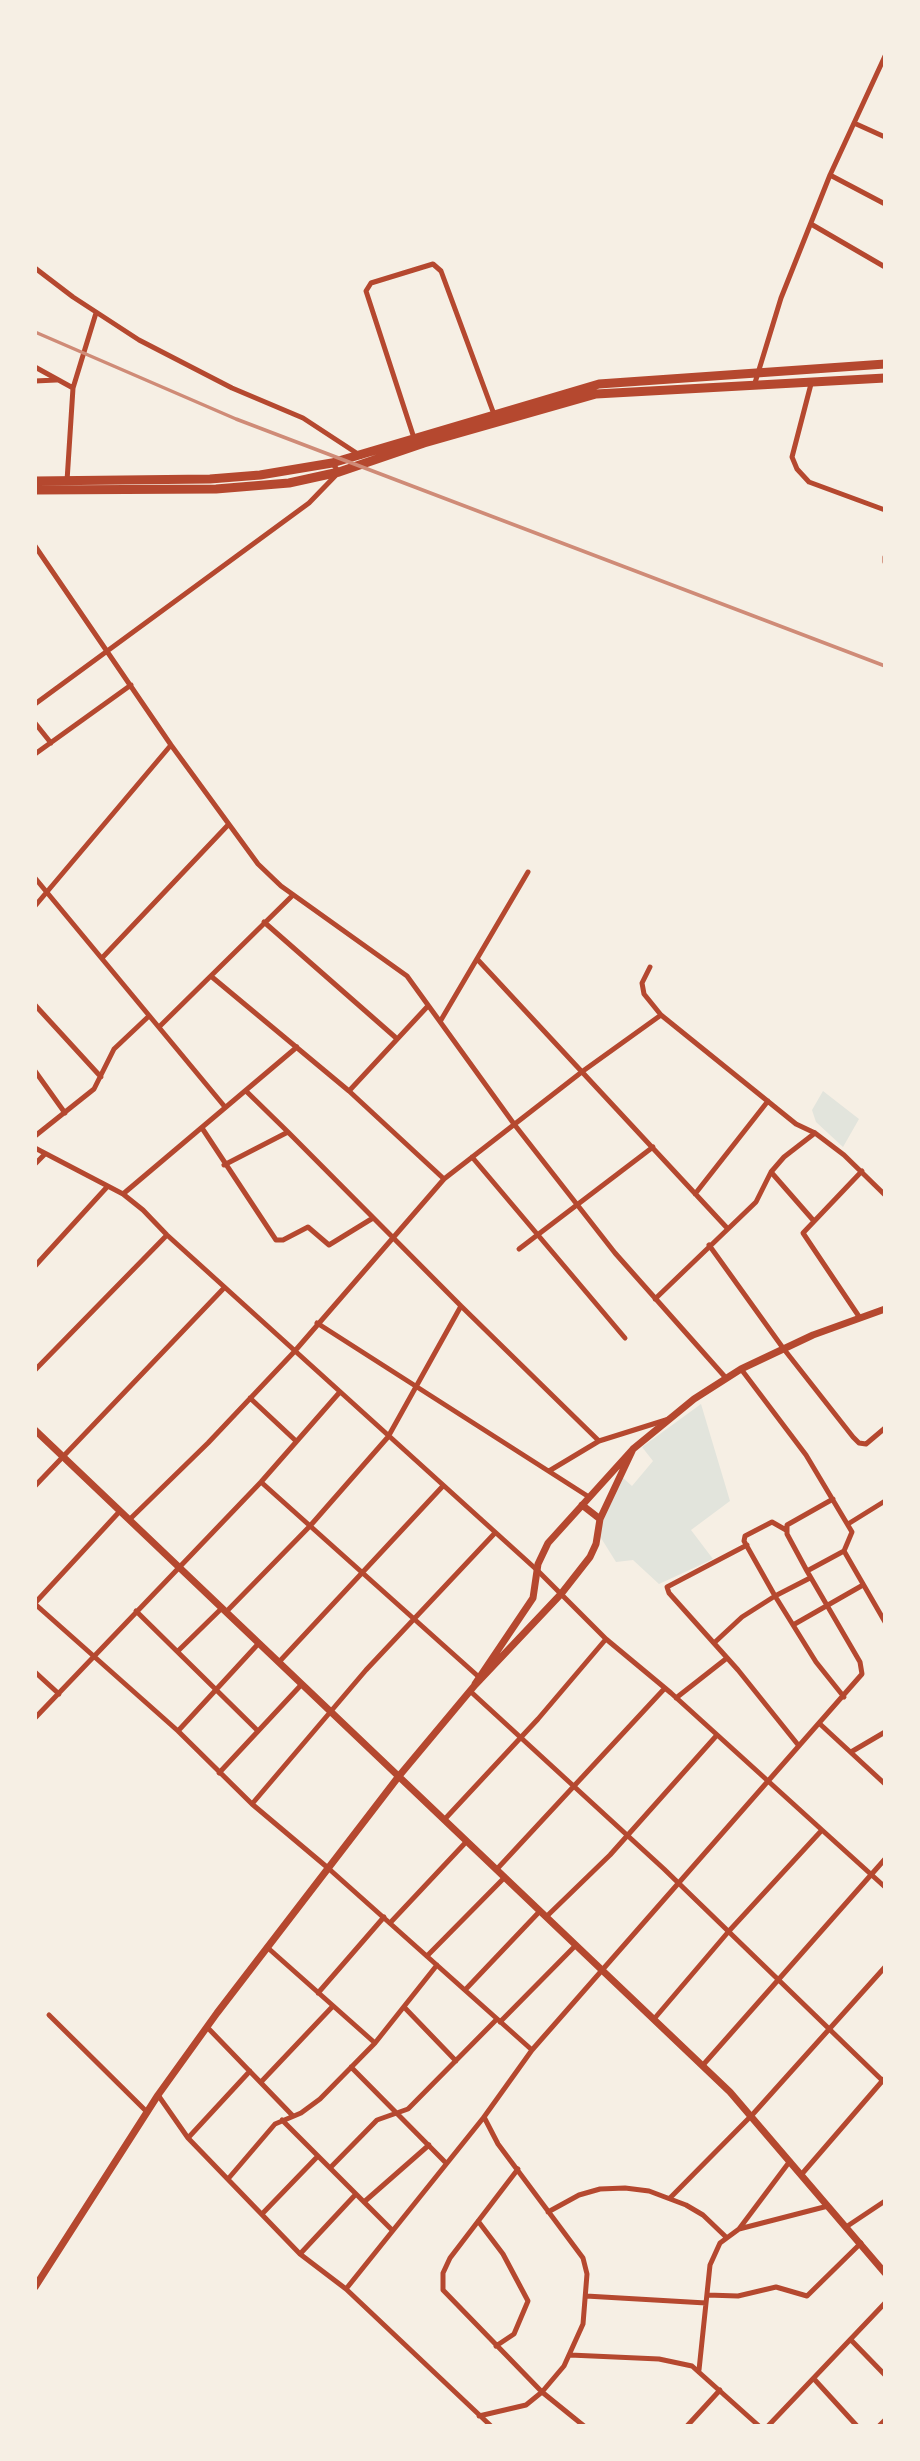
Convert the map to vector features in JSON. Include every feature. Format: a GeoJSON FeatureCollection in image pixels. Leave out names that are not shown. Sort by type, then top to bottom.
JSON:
{"type":"FeatureCollection","features":[{"type":"Feature","properties":{"kind":"main road"},"geometry":{"type":"LineString","coordinates":[[35,481],[66,485],[227,488],[289,483],[339,472],[599,384],[885,364]]}},
{"type":"Feature","properties":{"kind":"main road"},"geometry":{"type":"LineString","coordinates":[[832,382],[834,368]]}},
{"type":"Feature","properties":{"kind":"main road"},"geometry":{"type":"LineString","coordinates":[[35,491],[66,485],[260,475],[332,463],[414,438],[596,394],[885,378]]}},
{"type":"Feature","properties":{"kind":"street"},"geometry":{"type":"LineString","coordinates":[[754,386],[756,373],[830,175],[885,56]]}},
{"type":"Feature","properties":{"kind":"street"},"geometry":{"type":"LineString","coordinates":[[854,123],[885,137]]}},
{"type":"Feature","properties":{"kind":"street"},"geometry":{"type":"LineString","coordinates":[[830,175],[885,204]]}},
{"type":"Feature","properties":{"kind":"street"},"geometry":{"type":"LineString","coordinates":[[811,224],[885,267]]}},
{"type":"Feature","properties":{"kind":"street"},"geometry":{"type":"LineString","coordinates":[[414,438],[366,291],[371,283],[433,264],[441,271],[496,418]]}},
{"type":"Feature","properties":{"kind":"street"},"geometry":{"type":"LineString","coordinates":[[35,268],[96,313],[179,362],[303,418],[360,454],[367,463]]}},
{"type":"Feature","properties":{"kind":"street"},"geometry":{"type":"LineString","coordinates":[[66,485],[73,388],[96,313]]}},
{"type":"Feature","properties":{"kind":"street"},"geometry":{"type":"LineString","coordinates":[[35,367],[73,388]]}},
{"type":"Feature","properties":{"kind":"street"},"geometry":{"type":"LineString","coordinates":[[35,381],[59,380]]}},
{"type":"Feature","properties":{"kind":"street"},"geometry":{"type":"LineString","coordinates":[[811,384],[793,450],[792,457],[797,469],[809,481],[885,510]]}},
{"type":"Feature","properties":{"kind":"street"},"geometry":{"type":"LineString","coordinates":[[35,704],[309,503],[339,472],[332,463]]}},
{"type":"Feature","properties":{"kind":"street"},"geometry":{"type":"LineString","coordinates":[[35,546],[171,745],[268,876],[392,963],[418,990],[427,1007],[442,1020],[514,1124],[578,1205],[726,1378]]}},
{"type":"Feature","properties":{"kind":"street"},"geometry":{"type":"LineString","coordinates":[[35,564],[43,558]]}},
{"type":"Feature","properties":{"kind":"street"},"geometry":{"type":"LineString","coordinates":[[35,754],[131,685]]}},
{"type":"Feature","properties":{"kind":"street"},"geometry":{"type":"LineString","coordinates":[[35,723],[51,743]]}},
{"type":"Feature","properties":{"kind":"street"},"geometry":{"type":"LineString","coordinates":[[35,905],[171,745]]}},
{"type":"Feature","properties":{"kind":"street"},"geometry":{"type":"LineString","coordinates":[[102,958],[228,825]]}},
{"type":"Feature","properties":{"kind":"street"},"geometry":{"type":"LineString","coordinates":[[442,1020],[528,873]]}},
{"type":"Feature","properties":{"kind":"street"},"geometry":{"type":"LineString","coordinates":[[35,878],[225,1107]]}},
{"type":"Feature","properties":{"kind":"street"},"geometry":{"type":"LineString","coordinates":[[159,1027],[293,895]]}},
{"type":"Feature","properties":{"kind":"street"},"geometry":{"type":"LineString","coordinates":[[264,922],[395,1037]]}},
{"type":"Feature","properties":{"kind":"street"},"geometry":{"type":"LineString","coordinates":[[478,960],[728,1229]]}},
{"type":"Feature","properties":{"kind":"street"},"geometry":{"type":"LineString","coordinates":[[650,967],[642,983],[644,994],[661,1015],[796,1124],[815,1133],[862,1171],[885,1195]]}},
{"type":"Feature","properties":{"kind":"street"},"geometry":{"type":"LineString","coordinates":[[212,977],[349,1091],[444,1180]]}},
{"type":"Feature","properties":{"kind":"street"},"geometry":{"type":"LineString","coordinates":[[349,1091],[395,1037],[427,1007]]}},
{"type":"Feature","properties":{"kind":"street"},"geometry":{"type":"LineString","coordinates":[[36,1008],[101,1077]]}},
{"type":"Feature","properties":{"kind":"street"},"geometry":{"type":"LineString","coordinates":[[129,1520],[294,1352],[444,1180],[583,1070],[661,1015]]}},
{"type":"Feature","properties":{"kind":"street"},"geometry":{"type":"LineString","coordinates":[[35,1136],[94,1089],[114,1049],[149,1016]]}},
{"type":"Feature","properties":{"kind":"street"},"geometry":{"type":"LineString","coordinates":[[123,1194],[298,1047]]}},
{"type":"Feature","properties":{"kind":"street"},"geometry":{"type":"LineString","coordinates":[[35,1071],[65,1113]]}},
{"type":"Feature","properties":{"kind":"street"},"geometry":{"type":"LineString","coordinates":[[246,1091],[599,1441]]}},
{"type":"Feature","properties":{"kind":"street"},"geometry":{"type":"LineString","coordinates":[[695,1194],[768,1101]]}},
{"type":"Feature","properties":{"kind":"street"},"geometry":{"type":"LineString","coordinates":[[202,1128],[275,1240],[284,1240],[308,1227],[329,1245],[373,1218]]}},
{"type":"Feature","properties":{"kind":"street"},"geometry":{"type":"LineString","coordinates":[[224,1165],[288,1132]]}},
{"type":"Feature","properties":{"kind":"street"},"geometry":{"type":"LineString","coordinates":[[655,1298],[762,1194],[771,1172],[815,1133]]}},
{"type":"Feature","properties":{"kind":"street"},"geometry":{"type":"LineString","coordinates":[[519,1249],[653,1147]]}},
{"type":"Feature","properties":{"kind":"street"},"geometry":{"type":"LineString","coordinates":[[35,1148],[123,1194],[442,1487],[537,1570],[606,1639],[665,1688],[885,1887]]}},
{"type":"Feature","properties":{"kind":"street"},"geometry":{"type":"LineString","coordinates":[[35,1164],[45,1154]]}},
{"type":"Feature","properties":{"kind":"street"},"geometry":{"type":"LineString","coordinates":[[472,1157],[625,1338]]}},
{"type":"Feature","properties":{"kind":"street"},"geometry":{"type":"LineString","coordinates":[[860,1318],[805,1236],[805,1229],[862,1171]]}},
{"type":"Feature","properties":{"kind":"street"},"geometry":{"type":"LineString","coordinates":[[771,1172],[813,1220]]}},
{"type":"Feature","properties":{"kind":"street"},"geometry":{"type":"LineString","coordinates":[[35,1266],[107,1187]]}},
{"type":"Feature","properties":{"kind":"street"},"geometry":{"type":"LineString","coordinates":[[35,1370],[167,1236]]}},
{"type":"Feature","properties":{"kind":"street"},"geometry":{"type":"LineString","coordinates":[[709,1245],[783,1348],[859,1443],[866,1444],[885,1428]]}},
{"type":"Feature","properties":{"kind":"street"},"geometry":{"type":"LineString","coordinates":[[35,1486],[224,1288]]}},
{"type":"Feature","properties":{"kind":"street"},"geometry":{"type":"LineString","coordinates":[[178,1650],[224,1610],[310,1526],[388,1437],[461,1306]]}},
{"type":"Feature","properties":{"kind":"street"},"geometry":{"type":"LineString","coordinates":[[476,1683],[528,1606],[535,1589],[537,1570],[548,1543],[634,1449],[669,1419],[741,1369],[783,1348],[885,1309]]}},
{"type":"Feature","properties":{"kind":"street"},"geometry":{"type":"LineString","coordinates":[[317,1323],[589,1497]]}},
{"type":"Feature","properties":{"kind":"street"},"geometry":{"type":"LineString","coordinates":[[741,1369],[806,1455],[848,1524],[850,1541],[844,1551],[807,1571]]}},
{"type":"Feature","properties":{"kind":"street"},"geometry":{"type":"LineString","coordinates":[[35,1718],[261,1482],[339,1393]]}},
{"type":"Feature","properties":{"kind":"street"},"geometry":{"type":"LineString","coordinates":[[250,1398],[296,1441]]}},
{"type":"Feature","properties":{"kind":"street"},"geometry":{"type":"LineString","coordinates":[[549,1471],[599,1441],[669,1419]]}},
{"type":"Feature","properties":{"kind":"street"},"geometry":{"type":"LineString","coordinates":[[35,1430],[703,2065],[753,2115],[885,2273]]}},
{"type":"Feature","properties":{"kind":"street"},"geometry":{"type":"LineString","coordinates":[[35,2287],[158,2095],[207,2027],[399,1776],[476,1683],[561,1594],[594,1551],[600,1519],[634,1449]]}},
{"type":"Feature","properties":{"kind":"street"},"geometry":{"type":"LineString","coordinates":[[261,1482],[413,1619],[476,1683],[521,1737],[628,1835],[884,2081],[801,2175]]}},
{"type":"Feature","properties":{"kind":"street"},"geometry":{"type":"LineString","coordinates":[[279,1662],[442,1487]]}},
{"type":"Feature","properties":{"kind":"street"},"geometry":{"type":"LineString","coordinates":[[786,1530],[789,1521],[833,1499]]}},
{"type":"Feature","properties":{"kind":"street"},"geometry":{"type":"LineString","coordinates":[[848,1524],[885,1501]]}},
{"type":"Feature","properties":{"kind":"street"},"geometry":{"type":"LineString","coordinates":[[582,1505],[600,1519]]}},
{"type":"Feature","properties":{"kind":"street"},"geometry":{"type":"LineString","coordinates":[[120,1511],[35,1604],[93,1659],[177,1731],[252,1804],[384,1917],[532,2050]]}},
{"type":"Feature","properties":{"kind":"street"},"geometry":{"type":"LineString","coordinates":[[346,2289],[445,2162],[484,2117],[532,2050],[767,1781],[820,1724],[844,1697],[860,1679],[862,1667],[826,1607],[786,1530],[772,1522],[745,1536],[747,1545],[793,1625],[844,1697]]}},
{"type":"Feature","properties":{"kind":"street"},"geometry":{"type":"LineString","coordinates":[[252,1804],[413,1619],[494,1534]]}},
{"type":"Feature","properties":{"kind":"street"},"geometry":{"type":"LineString","coordinates":[[747,1545],[667,1587],[669,1593],[727,1658],[799,1746]]}},
{"type":"Feature","properties":{"kind":"street"},"geometry":{"type":"LineString","coordinates":[[844,1551],[885,1622]]}},
{"type":"Feature","properties":{"kind":"street"},"geometry":{"type":"LineString","coordinates":[[714,1643],[742,1617],[810,1578]]}},
{"type":"Feature","properties":{"kind":"street"},"geometry":{"type":"LineString","coordinates":[[793,1625],[863,1585]]}},
{"type":"Feature","properties":{"kind":"street"},"geometry":{"type":"LineString","coordinates":[[136,1611],[258,1731]]}},
{"type":"Feature","properties":{"kind":"street"},"geometry":{"type":"LineString","coordinates":[[444,1820],[606,1639]]}},
{"type":"Feature","properties":{"kind":"street"},"geometry":{"type":"LineString","coordinates":[[177,1731],[259,1643]]}},
{"type":"Feature","properties":{"kind":"street"},"geometry":{"type":"LineString","coordinates":[[676,1698],[727,1658]]}},
{"type":"Feature","properties":{"kind":"street"},"geometry":{"type":"LineString","coordinates":[[35,1672],[59,1695]]}},
{"type":"Feature","properties":{"kind":"street"},"geometry":{"type":"LineString","coordinates":[[219,1773],[302,1684]]}},
{"type":"Feature","properties":{"kind":"street"},"geometry":{"type":"LineString","coordinates":[[497,1869],[665,1688]]}},
{"type":"Feature","properties":{"kind":"street"},"geometry":{"type":"LineString","coordinates":[[820,1724],[884,1781]]}},
{"type":"Feature","properties":{"kind":"street"},"geometry":{"type":"LineString","coordinates":[[851,1752],[885,1732]]}},
{"type":"Feature","properties":{"kind":"street"},"geometry":{"type":"LineString","coordinates":[[465,1990],[628,1835],[716,1735]]}},
{"type":"Feature","properties":{"kind":"street"},"geometry":{"type":"LineString","coordinates":[[654,2019],[729,1931],[822,1830]]}},
{"type":"Feature","properties":{"kind":"street"},"geometry":{"type":"LineString","coordinates":[[390,1923],[467,1841]]}},
{"type":"Feature","properties":{"kind":"street"},"geometry":{"type":"LineString","coordinates":[[703,2065],[885,1859]]}},
{"type":"Feature","properties":{"kind":"street"},"geometry":{"type":"LineString","coordinates":[[427,1956],[505,1877]]}},
{"type":"Feature","properties":{"kind":"street"},"geometry":{"type":"LineString","coordinates":[[318,1993],[384,1917]]}},
{"type":"Feature","properties":{"kind":"street"},"geometry":{"type":"LineString","coordinates":[[330,2168],[377,2120],[408,2109],[576,1945]]}},
{"type":"Feature","properties":{"kind":"street"},"geometry":{"type":"LineString","coordinates":[[268,1948],[375,2043]]}},
{"type":"Feature","properties":{"kind":"street"},"geometry":{"type":"LineString","coordinates":[[228,2179],[275,2124],[320,2099],[375,2043],[437,1965]]}},
{"type":"Feature","properties":{"kind":"street"},"geometry":{"type":"LineString","coordinates":[[670,2198],[753,2115],[885,1967]]}},
{"type":"Feature","properties":{"kind":"street"},"geometry":{"type":"LineString","coordinates":[[261,2082],[333,2006]]}},
{"type":"Feature","properties":{"kind":"street"},"geometry":{"type":"LineString","coordinates":[[404,2007],[456,2061]]}},
{"type":"Feature","properties":{"kind":"street"},"geometry":{"type":"LineString","coordinates":[[49,2015],[147,2112]]}},
{"type":"Feature","properties":{"kind":"street"},"geometry":{"type":"LineString","coordinates":[[207,2027],[293,2116]]}},
{"type":"Feature","properties":{"kind":"street"},"geometry":{"type":"LineString","coordinates":[[351,2067],[445,2162]]}},
{"type":"Feature","properties":{"kind":"street"},"geometry":{"type":"LineString","coordinates":[[188,2138],[250,2071]]}},
{"type":"Feature","properties":{"kind":"street"},"geometry":{"type":"LineString","coordinates":[[158,2095],[188,2138],[300,2253],[346,2289],[491,2426]]}},
{"type":"Feature","properties":{"kind":"street"},"geometry":{"type":"LineString","coordinates":[[479,2416],[526,2405],[542,2392],[570,2355],[583,2324],[587,2274],[583,2258],[498,2144],[484,2117]]}},
{"type":"Feature","properties":{"kind":"street"},"geometry":{"type":"LineString","coordinates":[[282,2120],[392,2230]]}},
{"type":"Feature","properties":{"kind":"street"},"geometry":{"type":"LineString","coordinates":[[364,2202],[429,2145]]}},
{"type":"Feature","properties":{"kind":"street"},"geometry":{"type":"LineString","coordinates":[[262,2214],[318,2156]]}},
{"type":"Feature","properties":{"kind":"street"},"geometry":{"type":"LineString","coordinates":[[739,2229],[790,2161]]}},
{"type":"Feature","properties":{"kind":"street"},"geometry":{"type":"LineString","coordinates":[[518,2169],[450,2258],[441,2283],[453,2304],[542,2392],[584,2426]]}},
{"type":"Feature","properties":{"kind":"street"},"geometry":{"type":"LineString","coordinates":[[548,2212],[579,2195],[600,2189],[625,2188],[670,2198],[703,2215],[726,2236]]}},
{"type":"Feature","properties":{"kind":"street"},"geometry":{"type":"LineString","coordinates":[[300,2253],[356,2194]]}},
{"type":"Feature","properties":{"kind":"street"},"geometry":{"type":"LineString","coordinates":[[846,2227],[885,2201]]}},
{"type":"Feature","properties":{"kind":"street"},"geometry":{"type":"LineString","coordinates":[[699,2370],[712,2256],[726,2236],[739,2229],[828,2206]]}},
{"type":"Feature","properties":{"kind":"street"},"geometry":{"type":"LineString","coordinates":[[478,2221],[503,2254],[528,2301],[514,2334],[496,2346]]}},
{"type":"Feature","properties":{"kind":"street"},"geometry":{"type":"LineString","coordinates":[[707,2295],[734,2297],[776,2287],[807,2296],[861,2243]]}},
{"type":"Feature","properties":{"kind":"street"},"geometry":{"type":"LineString","coordinates":[[586,2296],[706,2303]]}},
{"type":"Feature","properties":{"kind":"street"},"geometry":{"type":"LineString","coordinates":[[768,2426],[815,2380],[885,2303]]}},
{"type":"Feature","properties":{"kind":"street"},"geometry":{"type":"LineString","coordinates":[[851,2340],[885,2375]]}},
{"type":"Feature","properties":{"kind":"street"},"geometry":{"type":"LineString","coordinates":[[570,2355],[678,2361],[699,2370],[759,2426]]}},
{"type":"Feature","properties":{"kind":"street"},"geometry":{"type":"LineString","coordinates":[[815,2380],[857,2426]]}},
{"type":"Feature","properties":{"kind":"street"},"geometry":{"type":"LineString","coordinates":[[687,2426],[720,2390]]}},
{"type":"Feature","properties":{"kind":"street"},"geometry":{"type":"LineString","coordinates":[[878,2426],[885,2420]]}},
{"type":"Feature","properties":{"kind":"shaded area"},"geometry":{"type":"Polygon","coordinates":[[[823,1091],[859,1119],[843,1147],[816,1122],[812,1110],[823,1091]]]}},
{"type":"Feature","properties":{"kind":"shaded area"},"geometry":{"type":"Polygon","coordinates":[[[701,1404],[730,1501],[691,1530],[713,1559],[659,1584],[633,1560],[616,1562],[596,1530],[622,1477],[632,1486],[653,1461],[642,1447],[701,1404]]]}},
{"type":"Feature","properties":{"kind":"railway"},"geometry":{"type":"LineString","coordinates":[[35,332],[236,419],[885,666]]}}]}
